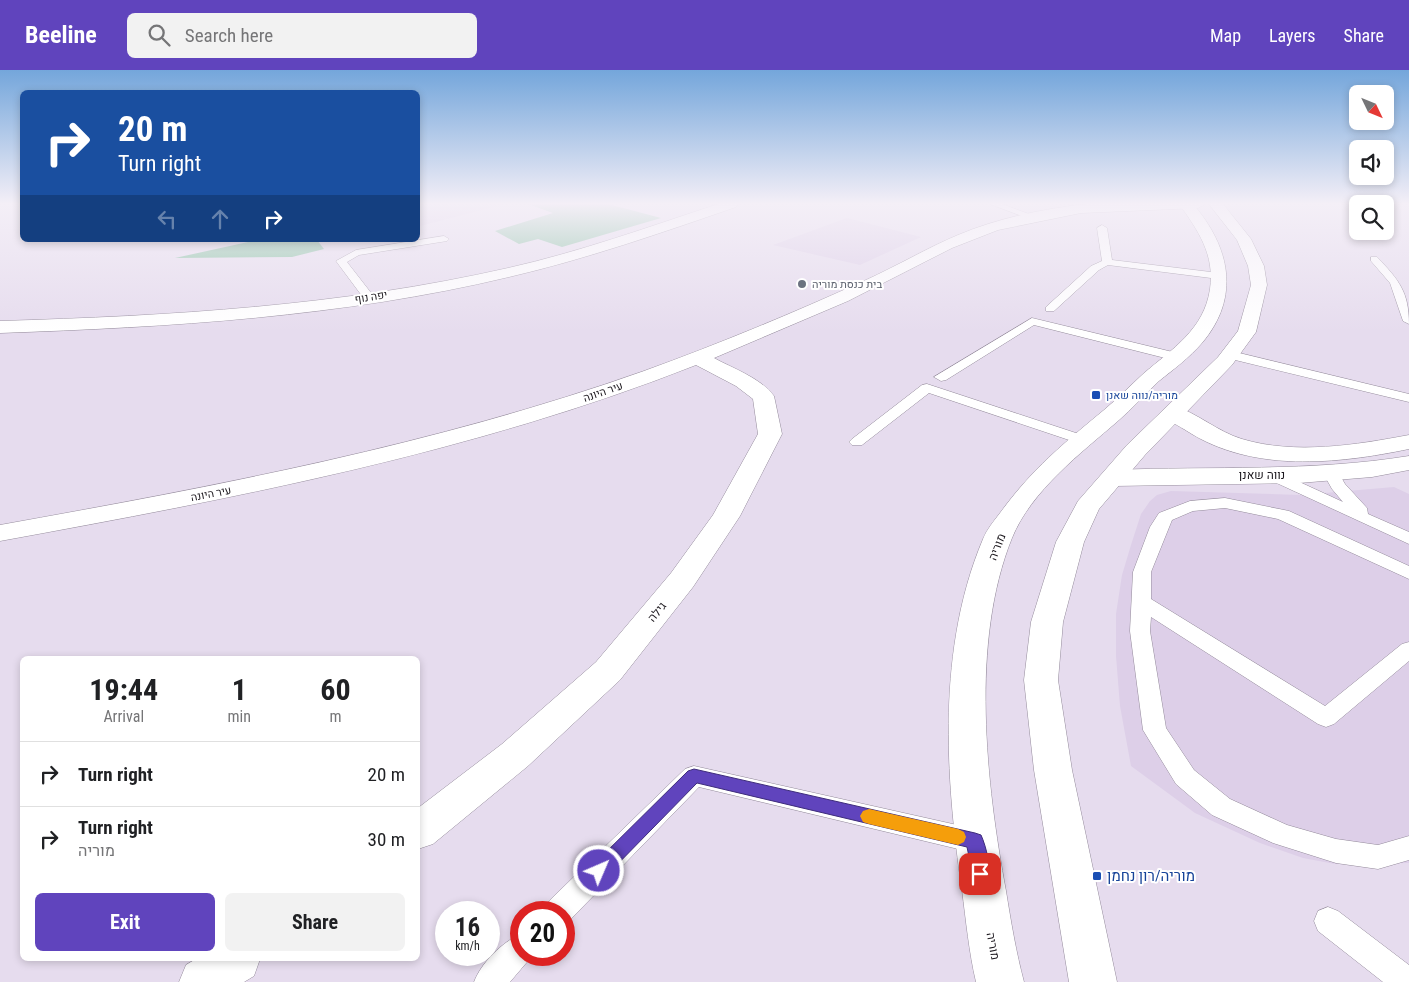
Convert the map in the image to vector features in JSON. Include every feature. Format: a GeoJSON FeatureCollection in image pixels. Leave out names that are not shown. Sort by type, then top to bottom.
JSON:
{"type":"FeatureCollection","features":[{"type":"Feature","properties":{"kind":"street","name":"יפה נוף"},"geometry":{"type":"LineString","coordinates":[[0,326],[198,318],[288,309],[369,298],[507,273],[598,247]]}},
{"type":"Feature","properties":{"kind":"street","name":"עיר היונה"},"geometry":{"type":"LineString","coordinates":[[0,533],[300,476],[548,410],[698,358],[890,275],[943,247]]}},
{"type":"Feature","properties":{"kind":"street","name":"מוריה"},"geometry":{"type":"LineString","coordinates":[[1000,982],[975,841],[968,732],[968,668],[986,578],[998,538],[1018,506],[1044,472],[1080,439],[1104,422],[1176,357],[1207,322],[1215,303],[1219,276],[1217,256],[1214,247]]}},
{"type":"Feature","properties":{"kind":"street"},"geometry":{"type":"LineString","coordinates":[[1093,982],[1053,770],[1041,680],[1047,622],[1070,542],[1087,508],[1136,450],[1231,355],[1247,332],[1258,285],[1256,266],[1247,247]]}},
{"type":"Feature","properties":{"kind":"street","name":"גילה"},"geometry":{"type":"LineString","coordinates":[[420,829],[515,755],[608,671],[682,580],[726,516],[770,434],[763,396],[743,382],[698,358]]}},
{"type":"Feature","properties":{"kind":"street","name":"נווה שאנן"},"geometry":{"type":"LineString","coordinates":[[1174,413],[1213,437],[1240,446],[1277,452],[1310,455],[1409,442]]}},
{"type":"Feature","properties":{"kind":"street","name":"נווה שאנן"},"geometry":{"type":"LineString","coordinates":[[1113,478],[1167,475],[1274,476],[1331,473],[1376,469],[1409,462]]}},
{"type":"Feature","properties":{"kind":"street"},"geometry":{"type":"LineString","coordinates":[[203,982],[234,961]]}},
{"type":"Feature","properties":{"kind":"lane"},"geometry":{"type":"LineString","coordinates":[[369,298],[341,261],[356,253],[396,247]]}},
{"type":"Feature","properties":{"kind":"lane"},"geometry":{"type":"LineString","coordinates":[[1105,247],[1107,262]]}},
{"type":"Feature","properties":{"kind":"lane"},"geometry":{"type":"LineString","coordinates":[[1374,259],[1395,282],[1409,321]]}},
{"type":"Feature","properties":{"kind":"lane"},"geometry":{"type":"LineString","coordinates":[[1050,309],[1095,268],[1107,262],[1219,276]]}},
{"type":"Feature","properties":{"kind":"lane"},"geometry":{"type":"LineString","coordinates":[[941,377],[1032,321],[1176,357]]}},
{"type":"Feature","properties":{"kind":"lane"},"geometry":{"type":"LineString","coordinates":[[1231,355],[1409,398]]}},
{"type":"Feature","properties":{"kind":"lane"},"geometry":{"type":"LineString","coordinates":[[857,442],[927,388],[1080,439]]}},
{"type":"Feature","properties":{"kind":"lane"},"geometry":{"type":"LineString","coordinates":[[1331,473],[1338,486],[1368,520]]}},
{"type":"Feature","properties":{"kind":"lane"},"geometry":{"type":"LineString","coordinates":[[1274,476],[1409,539]]}},
{"type":"Feature","properties":{"kind":"lane"},"geometry":{"type":"LineString","coordinates":[[1409,573],[1283,515],[1246,506],[1206,503],[1177,510],[1164,517],[1142,572],[1140,631],[1155,730],[1185,776],[1221,807],[1282,835],[1336,851],[1378,857],[1409,848]]}},
{"type":"Feature","properties":{"kind":"lane"},"geometry":{"type":"LineString","coordinates":[[1141,602],[1326,718],[1409,649]]}},
{"type":"Feature","properties":{"kind":"lane"},"geometry":{"type":"LineString","coordinates":[[569,901],[694,776],[975,841]]}},
{"type":"Feature","properties":{"kind":"lane"},"geometry":{"type":"LineString","coordinates":[[1328,921],[1407,982]]}},
{"type":"Feature","properties":{"kind":"lane"},"geometry":{"type":"LineString","coordinates":[[489,982],[510,960]]}},
{"type":"Feature","properties":{"kind":"shaded area"},"geometry":{"type":"Polygon","coordinates":[[[780,247],[900,247],[860,265],[780,247]]]}},
{"type":"Feature","properties":{"kind":"shaded area"},"geometry":{"type":"Polygon","coordinates":[[[1394,487],[1409,494],[1409,863],[1335,864],[1303,858],[1260,843],[1195,813],[1131,766],[1120,706],[1116,656],[1116,614],[1122,575],[1131,545],[1141,514],[1150,501],[1157,495],[1171,491],[1301,495],[1394,487]]]}},
{"type":"Feature","properties":{"kind":"green space"},"geometry":{"type":"Polygon","coordinates":[[[227,247],[322,247],[324,249],[292,257],[175,258],[227,247]]]}},
{"type":"Feature","properties":{"kind":"slow traffic"},"geometry":{"type":"LineString","coordinates":[[869,816],[958,837]]}},
{"type":"Feature","properties":{"kind":"place","name":"בית כנסת מוריה"},"geometry":{"type":"Point","coordinates":[802,284]}},
{"type":"Feature","properties":{"kind":"place","name":"מוריה/נווה שאנן"},"geometry":{"type":"Point","coordinates":[1096,395]}},
{"type":"Feature","properties":{"kind":"place","name":"מוריה/רון נחמן"},"geometry":{"type":"Point","coordinates":[1097,876]}},
{"type":"Feature","properties":{"kind":"route"},"geometry":{"type":"LineString","coordinates":[[599,871],[694,776],[975,841],[980,874]]}}]}
